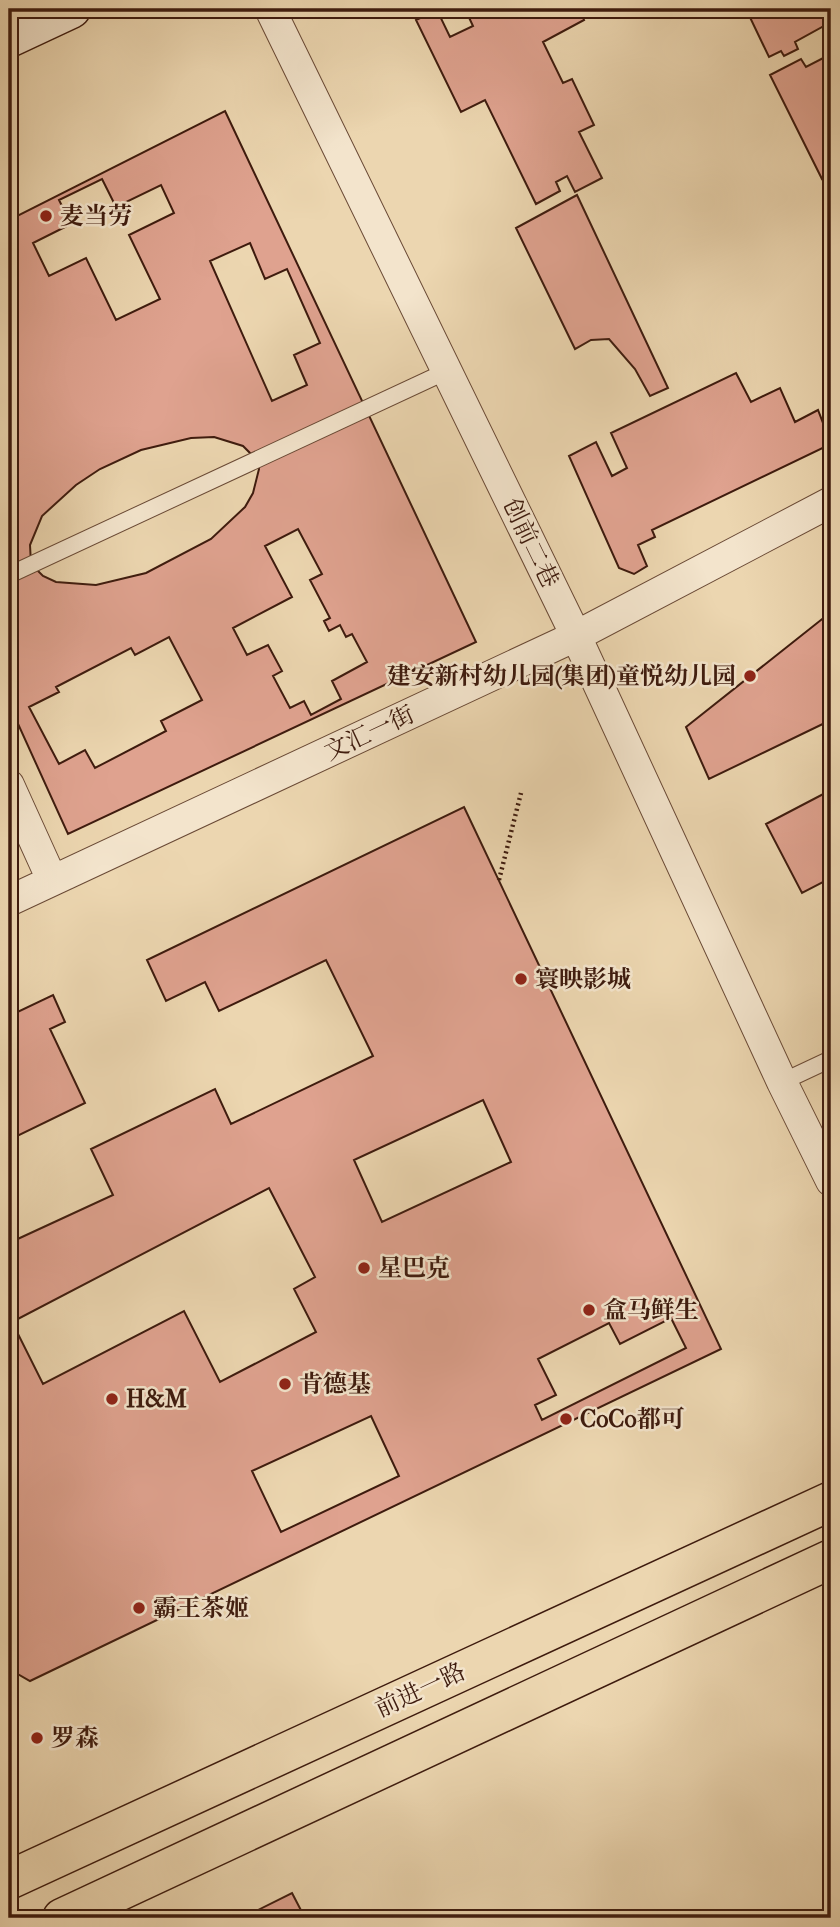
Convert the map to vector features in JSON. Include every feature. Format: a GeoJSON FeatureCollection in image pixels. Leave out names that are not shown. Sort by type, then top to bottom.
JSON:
{"type":"FeatureCollection","features":[{"type":"Feature","properties":{"kind":"main road"},"geometry":{"type":"LineString","coordinates":[[9,38],[71,9]]}},
{"type":"Feature","properties":{"kind":"main road","name":"前进一路"},"geometry":{"type":"LineString","coordinates":[[9,1880],[831,1501]]}},
{"type":"Feature","properties":{"kind":"main road"},"geometry":{"type":"LineString","coordinates":[[62,1918],[831,1559]]}},
{"type":"Feature","properties":{"kind":"street","name":"创前二巷"},"geometry":{"type":"LineString","coordinates":[[270,9],[576,636],[782,1082],[831,1181]]}},
{"type":"Feature","properties":{"kind":"street","name":"文汇一街"},"geometry":{"type":"LineString","coordinates":[[9,901],[576,636],[831,502]]}},
{"type":"Feature","properties":{"kind":"street"},"geometry":{"type":"LineString","coordinates":[[9,785],[52,880]]}},
{"type":"Feature","properties":{"kind":"lane"},"geometry":{"type":"LineString","coordinates":[[9,575],[447,371]]}},
{"type":"Feature","properties":{"kind":"lane"},"geometry":{"type":"LineString","coordinates":[[782,1082],[831,1059]]}},
{"type":"Feature","properties":{"kind":"path"},"geometry":{"type":"LineString","coordinates":[[499,880],[521,793]]}},
{"type":"Feature","properties":{"kind":"building"},"geometry":{"type":"Polygon","coordinates":[[[465,9],[578,9],[584,20],[543,42],[563,83],[572,79],[594,125],[579,132],[602,178],[575,192],[567,176],[556,182],[560,191],[536,204],[485,100],[461,112],[416,20],[437,10],[450,37],[473,26],[465,9]]]}},
{"type":"Feature","properties":{"kind":"building"},"geometry":{"type":"Polygon","coordinates":[[[746,9],[827,9],[831,22],[795,42],[798,49],[784,56],[781,51],[769,57],[746,9]]]}},
{"type":"Feature","properties":{"kind":"building"},"geometry":{"type":"Polygon","coordinates":[[[831,54],[831,174],[822,179],[770,75],[801,59],[806,67],[831,54]]]}},
{"type":"Feature","properties":{"kind":"building"},"geometry":{"type":"Polygon","coordinates":[[[225,111],[476,642],[68,834],[9,704],[9,220],[225,111]],[[214,437],[191,438],[141,450],[100,469],[76,485],[42,516],[30,545],[31,564],[43,576],[56,582],[96,585],[146,573],[211,539],[245,507],[253,493],[259,469],[257,460],[243,446],[214,437]]]}},
{"type":"Feature","properties":{"kind":"building"},"geometry":{"type":"Polygon","coordinates":[[[102,179],[116,207],[161,185],[174,213],[129,235],[160,299],[116,320],[86,258],[49,276],[33,243],[71,224],[59,200],[102,179]]]}},
{"type":"Feature","properties":{"kind":"building"},"geometry":{"type":"Polygon","coordinates":[[[577,195],[668,388],[650,396],[635,369],[609,339],[591,340],[575,349],[516,228],[577,195]]]}},
{"type":"Feature","properties":{"kind":"building"},"geometry":{"type":"Polygon","coordinates":[[[250,243],[265,279],[287,269],[320,343],[294,355],[307,385],[272,401],[210,261],[250,243]]]}},
{"type":"Feature","properties":{"kind":"building"},"geometry":{"type":"Polygon","coordinates":[[[736,373],[751,402],[780,388],[795,422],[818,410],[831,444],[652,530],[655,537],[638,545],[647,566],[634,574],[619,568],[569,456],[596,442],[612,476],[627,468],[611,433],[736,373]]]}},
{"type":"Feature","properties":{"kind":"building"},"geometry":{"type":"Polygon","coordinates":[[[298,529],[322,574],[310,580],[330,618],[324,621],[329,631],[340,625],[346,637],[352,634],[367,662],[332,681],[341,699],[311,715],[304,701],[290,708],[273,676],[282,671],[268,645],[247,655],[233,628],[292,597],[265,546],[298,529]]]}},
{"type":"Feature","properties":{"kind":"building"},"geometry":{"type":"Polygon","coordinates":[[[831,612],[831,720],[709,779],[686,727],[831,612]]]}},
{"type":"Feature","properties":{"kind":"building"},"geometry":{"type":"Polygon","coordinates":[[[169,637],[202,700],[161,721],[166,731],[95,768],[85,750],[59,764],[29,707],[59,692],[56,687],[131,648],[135,655],[169,637]]]}},
{"type":"Feature","properties":{"kind":"building"},"geometry":{"type":"Polygon","coordinates":[[[831,790],[831,878],[802,893],[766,824],[831,790]]]}},
{"type":"Feature","properties":{"kind":"building"},"geometry":{"type":"Polygon","coordinates":[[[464,807],[721,1349],[30,1681],[9,1669],[9,1243],[113,1195],[91,1149],[215,1089],[231,1124],[373,1056],[326,960],[219,1011],[205,982],[166,1001],[147,960],[464,807]],[[483,1100],[354,1160],[382,1222],[511,1162],[483,1100]],[[269,1188],[12,1322],[43,1384],[184,1311],[220,1382],[316,1332],[294,1289],[315,1277],[269,1188]],[[371,1416],[252,1471],[281,1532],[399,1476],[371,1416]]]}},
{"type":"Feature","properties":{"kind":"building"},"geometry":{"type":"Polygon","coordinates":[[[53,995],[65,1022],[50,1029],[85,1103],[9,1140],[9,1035],[15,1032],[9,1016],[53,995]]]}},
{"type":"Feature","properties":{"kind":"building"},"geometry":{"type":"Polygon","coordinates":[[[671,1318],[686,1348],[542,1420],[535,1405],[556,1395],[538,1359],[609,1323],[620,1344],[671,1318]]]}},
{"type":"Feature","properties":{"kind":"building"},"geometry":{"type":"Polygon","coordinates":[[[292,1893],[305,1918],[242,1918],[292,1893]]]}},
{"type":"Feature","properties":{"kind":"place","name":"麦当劳"},"geometry":{"type":"Point","coordinates":[46,216]}},
{"type":"Feature","properties":{"kind":"place","name":"建安新村幼儿园(集团)童悦幼儿园"},"geometry":{"type":"Point","coordinates":[750,676]}},
{"type":"Feature","properties":{"kind":"place","name":"寰映影城"},"geometry":{"type":"Point","coordinates":[521,979]}},
{"type":"Feature","properties":{"kind":"place","name":"星巴克"},"geometry":{"type":"Point","coordinates":[364,1268]}},
{"type":"Feature","properties":{"kind":"place","name":"盒马鲜生"},"geometry":{"type":"Point","coordinates":[589,1310]}},
{"type":"Feature","properties":{"kind":"place","name":"肯德基"},"geometry":{"type":"Point","coordinates":[285,1384]}},
{"type":"Feature","properties":{"kind":"place","name":"H&M"},"geometry":{"type":"Point","coordinates":[112,1399]}},
{"type":"Feature","properties":{"kind":"place","name":"CoCo都可"},"geometry":{"type":"Point","coordinates":[566,1419]}},
{"type":"Feature","properties":{"kind":"place","name":"霸王茶姬"},"geometry":{"type":"Point","coordinates":[139,1608]}},
{"type":"Feature","properties":{"kind":"place","name":"罗森"},"geometry":{"type":"Point","coordinates":[37,1738]}}]}
